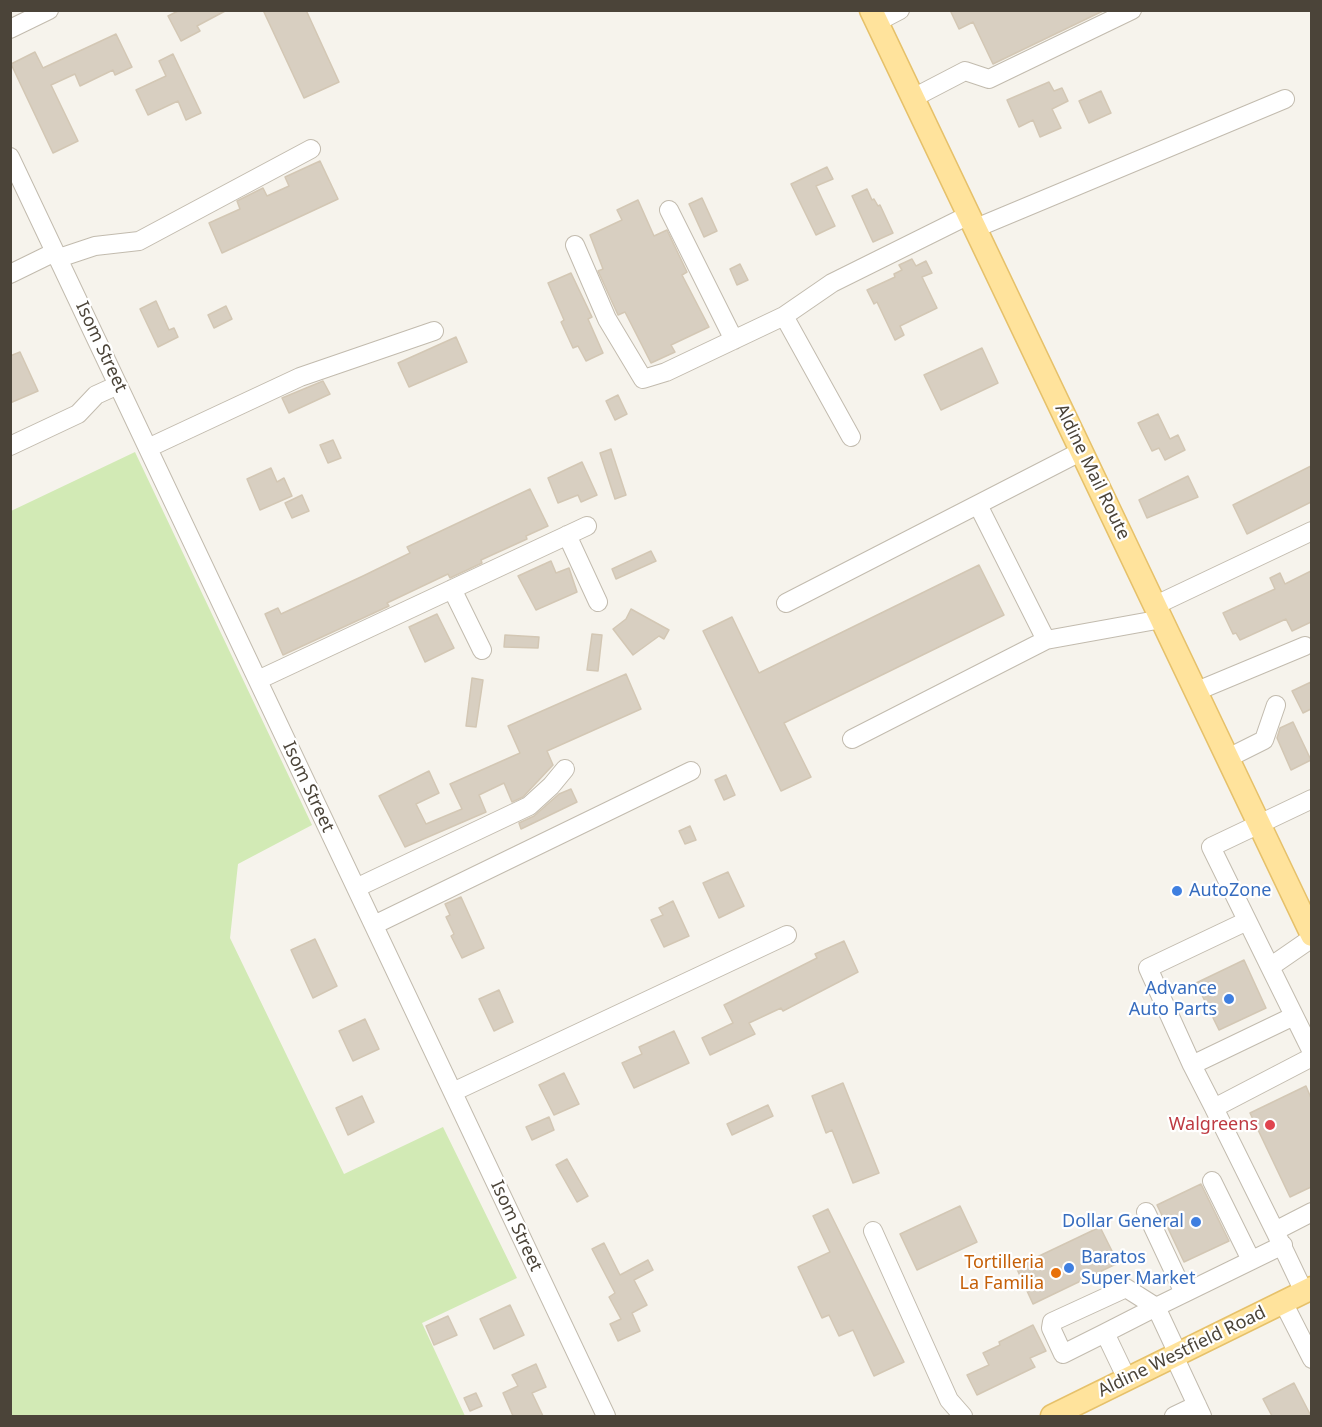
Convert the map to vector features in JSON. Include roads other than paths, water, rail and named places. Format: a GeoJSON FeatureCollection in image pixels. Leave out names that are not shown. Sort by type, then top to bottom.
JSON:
{"type":"FeatureCollection","features":[{"type":"Feature","properties":{"kind":"main road","name":"Aldine Mail Route"},"geometry":{"type":"LineString","coordinates":[[874,16],[1197,691],[1311,936]]}},
{"type":"Feature","properties":{"kind":"main road","name":"Aldine Westfield Road"},"geometry":{"type":"LineString","coordinates":[[1052,1416],[1308,1290]]}},
{"type":"Feature","properties":{"kind":"street"},"geometry":{"type":"LineString","coordinates":[[10,29],[25,16],[49,10]]}},
{"type":"Feature","properties":{"kind":"street"},"geometry":{"type":"LineString","coordinates":[[874,16],[900,10]]}},
{"type":"Feature","properties":{"kind":"street"},"geometry":{"type":"LineString","coordinates":[[913,98],[965,71],[989,79],[1132,10]]}},
{"type":"Feature","properties":{"kind":"street"},"geometry":{"type":"LineString","coordinates":[[575,245],[607,319],[643,379],[666,372],[784,316],[832,282],[973,222],[1286,99]]}},
{"type":"Feature","properties":{"kind":"street"},"geometry":{"type":"LineString","coordinates":[[10,274],[57,255],[94,246],[139,241],[311,149]]}},
{"type":"Feature","properties":{"kind":"street","name":"Isom Street"},"geometry":{"type":"LineString","coordinates":[[10,157],[606,1416]]}},
{"type":"Feature","properties":{"kind":"street"},"geometry":{"type":"LineString","coordinates":[[669,210],[734,340]]}},
{"type":"Feature","properties":{"kind":"street"},"geometry":{"type":"LineString","coordinates":[[784,316],[851,437]]}},
{"type":"Feature","properties":{"kind":"street"},"geometry":{"type":"LineString","coordinates":[[148,448],[300,377],[434,331]]}},
{"type":"Feature","properties":{"kind":"street"},"geometry":{"type":"LineString","coordinates":[[10,446],[78,414],[96,395],[118,385]]}},
{"type":"Feature","properties":{"kind":"street"},"geometry":{"type":"LineString","coordinates":[[786,603],[1082,451]]}},
{"type":"Feature","properties":{"kind":"street"},"geometry":{"type":"LineString","coordinates":[[978,505],[1046,640]]}},
{"type":"Feature","properties":{"kind":"street"},"geometry":{"type":"LineString","coordinates":[[258,680],[587,526]]}},
{"type":"Feature","properties":{"kind":"street"},"geometry":{"type":"LineString","coordinates":[[852,739],[1046,640],[1159,612],[1311,531]]}},
{"type":"Feature","properties":{"kind":"street"},"geometry":{"type":"LineString","coordinates":[[567,535],[598,602]]}},
{"type":"Feature","properties":{"kind":"street"},"geometry":{"type":"LineString","coordinates":[[452,589],[482,650]]}},
{"type":"Feature","properties":{"kind":"street"},"geometry":{"type":"LineString","coordinates":[[1197,691],[1305,646]]}},
{"type":"Feature","properties":{"kind":"street"},"geometry":{"type":"LineString","coordinates":[[1228,758],[1264,740],[1276,705]]}},
{"type":"Feature","properties":{"kind":"street"},"geometry":{"type":"LineString","coordinates":[[356,888],[529,806],[551,786],[565,769]]}},
{"type":"Feature","properties":{"kind":"street"},"geometry":{"type":"LineString","coordinates":[[374,925],[691,771]]}},
{"type":"Feature","properties":{"kind":"street"},"geometry":{"type":"LineString","coordinates":[[1311,799],[1211,847],[1311,1052]]}},
{"type":"Feature","properties":{"kind":"street"},"geometry":{"type":"LineString","coordinates":[[1247,921],[1148,968],[1192,1065],[1279,1238],[1308,1290]]}},
{"type":"Feature","properties":{"kind":"street"},"geometry":{"type":"LineString","coordinates":[[453,1092],[787,935]]}},
{"type":"Feature","properties":{"kind":"street"},"geometry":{"type":"LineString","coordinates":[[1270,967],[1311,936]]}},
{"type":"Feature","properties":{"kind":"street"},"geometry":{"type":"LineString","coordinates":[[1192,1065],[1294,1016]]}},
{"type":"Feature","properties":{"kind":"street"},"geometry":{"type":"LineString","coordinates":[[1214,1108],[1311,1058]]}},
{"type":"Feature","properties":{"kind":"street"},"geometry":{"type":"LineString","coordinates":[[1212,1181],[1251,1260]]}},
{"type":"Feature","properties":{"kind":"street"},"geometry":{"type":"LineString","coordinates":[[1146,1212],[1184,1293]]}},
{"type":"Feature","properties":{"kind":"street"},"geometry":{"type":"LineString","coordinates":[[1174,1416],[1200,1411],[1156,1307],[1126,1288],[1052,1322],[1051,1329],[1063,1354],[1105,1333],[1156,1307],[1184,1293],[1251,1260],[1311,1212]]}},
{"type":"Feature","properties":{"kind":"street"},"geometry":{"type":"LineString","coordinates":[[873,1231],[949,1400],[963,1416]]}},
{"type":"Feature","properties":{"kind":"street"},"geometry":{"type":"LineString","coordinates":[[1283,1302],[1309,1350]]}},
{"type":"Feature","properties":{"kind":"street"},"geometry":{"type":"LineString","coordinates":[[1105,1333],[1127,1379]]}},
{"type":"Feature","properties":{"kind":"place","name":"AutoZone"},"geometry":{"type":"Point","coordinates":[1177,891]}},
{"type":"Feature","properties":{"kind":"place","name":"Advance Auto Parts"},"geometry":{"type":"Point","coordinates":[1229,999]}},
{"type":"Feature","properties":{"kind":"place","name":"Walgreens"},"geometry":{"type":"Point","coordinates":[1270,1125]}},
{"type":"Feature","properties":{"kind":"place","name":"Dollar General"},"geometry":{"type":"Point","coordinates":[1196,1222]}},
{"type":"Feature","properties":{"kind":"place","name":"Baratos Super Market"},"geometry":{"type":"Point","coordinates":[1069,1268]}},
{"type":"Feature","properties":{"kind":"place","name":"Tortilleria La Familia"},"geometry":{"type":"Point","coordinates":[1056,1273]}}]}
